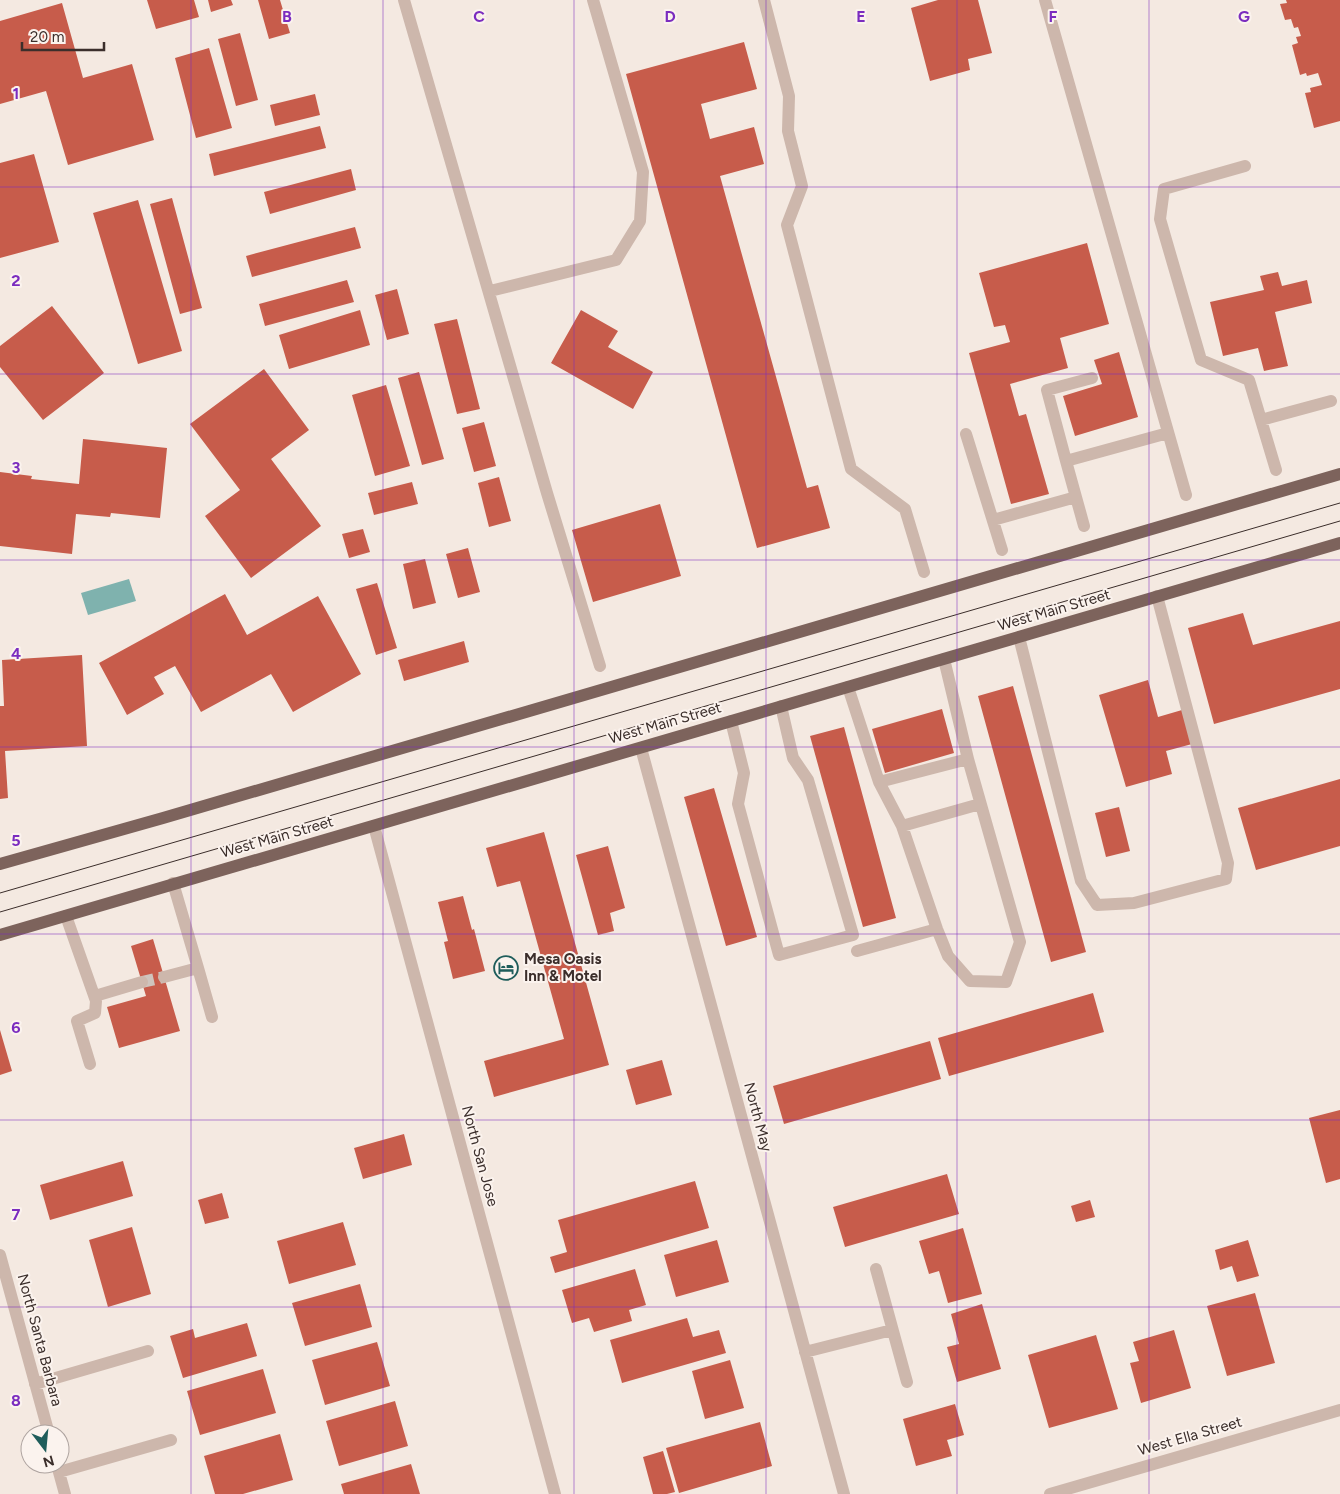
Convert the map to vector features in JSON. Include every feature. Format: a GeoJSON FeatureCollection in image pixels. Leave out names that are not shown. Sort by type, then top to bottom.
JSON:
{"type":"FeatureCollection","features":[{"type":"Feature","properties":{"kind":"main road"},"geometry":{"type":"LineString","coordinates":[[0,864],[1340,474]]}},
{"type":"Feature","properties":{"kind":"main road","name":"West Main Street"},"geometry":{"type":"LineString","coordinates":[[0,935],[1340,543]]}},
{"type":"Feature","properties":{"kind":"street"},"geometry":{"type":"LineString","coordinates":[[404,0],[547,492],[600,666]]}},
{"type":"Feature","properties":{"kind":"street"},"geometry":{"type":"LineString","coordinates":[[490,291],[616,260],[640,221],[642,172],[593,0]]}},
{"type":"Feature","properties":{"kind":"street"},"geometry":{"type":"LineString","coordinates":[[764,0],[789,96],[788,131],[802,186],[787,225],[851,469],[905,509],[924,572]]}},
{"type":"Feature","properties":{"kind":"street"},"geometry":{"type":"LineString","coordinates":[[1045,0],[1186,495]]}},
{"type":"Feature","properties":{"kind":"street"},"geometry":{"type":"LineString","coordinates":[[1245,166],[1164,189],[1160,219],[1201,360],[1249,380],[1276,470]]}},
{"type":"Feature","properties":{"kind":"street"},"geometry":{"type":"LineString","coordinates":[[1084,526],[1047,390],[1092,378]]}},
{"type":"Feature","properties":{"kind":"street"},"geometry":{"type":"LineString","coordinates":[[1261,420],[1332,401]]}},
{"type":"Feature","properties":{"kind":"street"},"geometry":{"type":"LineString","coordinates":[[1066,461],[1168,433]]}},
{"type":"Feature","properties":{"kind":"street"},"geometry":{"type":"LineString","coordinates":[[966,434],[1002,550]]}},
{"type":"Feature","properties":{"kind":"street"},"geometry":{"type":"LineString","coordinates":[[993,520],[1076,497]]}},
{"type":"Feature","properties":{"kind":"street"},"geometry":{"type":"LineString","coordinates":[[1020,637],[1081,881],[1097,905],[1134,903],[1226,879],[1228,863],[1158,596]]}},
{"type":"Feature","properties":{"kind":"street"},"geometry":{"type":"LineString","coordinates":[[848,686],[880,782],[902,826],[948,956],[970,981],[1006,982],[1020,942],[980,804],[944,659]]}},
{"type":"Feature","properties":{"kind":"street"},"geometry":{"type":"LineString","coordinates":[[731,721],[744,773],[738,804],[780,955],[853,935],[808,780],[793,758],[780,706]]}},
{"type":"Feature","properties":{"kind":"street","name":"North May"},"geometry":{"type":"LineString","coordinates":[[641,748],[844,1494]]}},
{"type":"Feature","properties":{"kind":"street"},"geometry":{"type":"LineString","coordinates":[[880,782],[968,759]]}},
{"type":"Feature","properties":{"kind":"street"},"geometry":{"type":"LineString","coordinates":[[902,826],[980,804]]}},
{"type":"Feature","properties":{"kind":"street","name":"North San Jose"},"geometry":{"type":"LineString","coordinates":[[374,826],[555,1494]]}},
{"type":"Feature","properties":{"kind":"street"},"geometry":{"type":"LineString","coordinates":[[173,884],[212,1017]]}},
{"type":"Feature","properties":{"kind":"street"},"geometry":{"type":"LineString","coordinates":[[66,916],[95,996],[95,1013],[77,1021],[90,1064]]}},
{"type":"Feature","properties":{"kind":"street"},"geometry":{"type":"LineString","coordinates":[[857,951],[937,929]]}},
{"type":"Feature","properties":{"kind":"street"},"geometry":{"type":"LineString","coordinates":[[164,977],[198,968]]}},
{"type":"Feature","properties":{"kind":"street"},"geometry":{"type":"LineString","coordinates":[[95,996],[142,982]]}},
{"type":"Feature","properties":{"kind":"street","name":"North Santa Barbara"},"geometry":{"type":"LineString","coordinates":[[0,1255],[46,1424]]}},
{"type":"Feature","properties":{"kind":"street"},"geometry":{"type":"LineString","coordinates":[[876,1269],[907,1382]]}},
{"type":"Feature","properties":{"kind":"street"},"geometry":{"type":"LineString","coordinates":[[805,1352],[892,1330]]}},
{"type":"Feature","properties":{"kind":"street"},"geometry":{"type":"LineString","coordinates":[[35,1384],[148,1351]]}},
{"type":"Feature","properties":{"kind":"street","name":"West Ella Street"},"geometry":{"type":"LineString","coordinates":[[1050,1494],[1340,1410]]}},
{"type":"Feature","properties":{"kind":"street"},"geometry":{"type":"LineString","coordinates":[[70,1465],[170,1440]]}},
{"type":"Feature","properties":{"kind":"street"},"geometry":{"type":"LineString","coordinates":[[60,1474],[65,1494]]}},
{"type":"Feature","properties":{"kind":"water"},"geometry":{"type":"Polygon","coordinates":[[[129,579],[136,601],[88,615],[81,593],[129,579]]]}},
{"type":"Feature","properties":{"kind":"building"},"geometry":{"type":"Polygon","coordinates":[[[147,0],[194,0],[199,17],[156,29],[147,0]]]}},
{"type":"Feature","properties":{"kind":"building"},"geometry":{"type":"Polygon","coordinates":[[[208,0],[231,0],[233,5],[211,12],[208,0]]]}},
{"type":"Feature","properties":{"kind":"building"},"geometry":{"type":"Polygon","coordinates":[[[258,0],[280,0],[290,33],[269,39],[258,0]]]}},
{"type":"Feature","properties":{"kind":"building"},"geometry":{"type":"Polygon","coordinates":[[[938,0],[978,0],[992,53],[968,59],[970,70],[930,81],[911,8],[938,0]]]}},
{"type":"Feature","properties":{"kind":"building"},"geometry":{"type":"Polygon","coordinates":[[[1286,0],[1340,0],[1340,121],[1314,128],[1305,93],[1311,92],[1310,88],[1322,85],[1318,73],[1307,76],[1306,73],[1300,75],[1292,45],[1298,43],[1296,37],[1301,36],[1298,27],[1294,28],[1291,19],[1285,20],[1280,4],[1287,3],[1286,0]]]}},
{"type":"Feature","properties":{"kind":"building"},"geometry":{"type":"Polygon","coordinates":[[[62,3],[83,78],[132,64],[154,140],[68,165],[46,91],[0,104],[0,21],[62,3]]]}},
{"type":"Feature","properties":{"kind":"building"},"geometry":{"type":"Polygon","coordinates":[[[240,33],[258,100],[236,106],[218,39],[240,33]]]}},
{"type":"Feature","properties":{"kind":"building"},"geometry":{"type":"Polygon","coordinates":[[[744,42],[757,89],[701,104],[710,139],[754,127],[764,164],[720,176],[807,488],[818,485],[830,528],[757,548],[626,74],[744,42]]]}},
{"type":"Feature","properties":{"kind":"building"},"geometry":{"type":"Polygon","coordinates":[[[209,48],[232,128],[196,138],[175,58],[209,48]]]}},
{"type":"Feature","properties":{"kind":"building"},"geometry":{"type":"Polygon","coordinates":[[[315,94],[320,115],[275,126],[270,105],[315,94]]]}},
{"type":"Feature","properties":{"kind":"building"},"geometry":{"type":"Polygon","coordinates":[[[320,126],[326,148],[214,176],[209,154],[320,126]]]}},
{"type":"Feature","properties":{"kind":"building"},"geometry":{"type":"Polygon","coordinates":[[[34,154],[59,242],[0,258],[0,163],[34,154]]]}},
{"type":"Feature","properties":{"kind":"building"},"geometry":{"type":"Polygon","coordinates":[[[351,169],[356,190],[270,214],[264,192],[351,169]]]}},
{"type":"Feature","properties":{"kind":"building"},"geometry":{"type":"Polygon","coordinates":[[[172,198],[202,308],[180,314],[150,204],[172,198]]]}},
{"type":"Feature","properties":{"kind":"building"},"geometry":{"type":"Polygon","coordinates":[[[138,200],[182,351],[138,364],[93,213],[138,200]]]}},
{"type":"Feature","properties":{"kind":"building"},"geometry":{"type":"Polygon","coordinates":[[[355,227],[361,248],[252,277],[246,256],[355,227]]]}},
{"type":"Feature","properties":{"kind":"building"},"geometry":{"type":"Polygon","coordinates":[[[1087,243],[1109,324],[1060,338],[1068,368],[1010,384],[1019,416],[1026,414],[1049,494],[1011,504],[969,353],[1010,342],[1005,325],[994,327],[979,273],[1087,243]]]}},
{"type":"Feature","properties":{"kind":"building"},"geometry":{"type":"Polygon","coordinates":[[[1278,272],[1282,286],[1307,280],[1312,303],[1275,312],[1288,366],[1264,371],[1258,348],[1223,356],[1210,302],[1264,290],[1260,276],[1278,272]]]}},
{"type":"Feature","properties":{"kind":"building"},"geometry":{"type":"Polygon","coordinates":[[[347,280],[354,302],[265,326],[259,304],[347,280]]]}},
{"type":"Feature","properties":{"kind":"building"},"geometry":{"type":"Polygon","coordinates":[[[397,289],[409,334],[387,340],[375,295],[397,289]]]}},
{"type":"Feature","properties":{"kind":"building"},"geometry":{"type":"Polygon","coordinates":[[[52,306],[104,373],[43,420],[0,367],[0,346],[52,306]]]}},
{"type":"Feature","properties":{"kind":"building"},"geometry":{"type":"Polygon","coordinates":[[[360,310],[370,345],[289,369],[279,335],[360,310]]]}},
{"type":"Feature","properties":{"kind":"building"},"geometry":{"type":"Polygon","coordinates":[[[581,310],[618,331],[608,347],[653,372],[633,409],[551,363],[581,310]]]}},
{"type":"Feature","properties":{"kind":"building"},"geometry":{"type":"Polygon","coordinates":[[[457,319],[480,409],[457,414],[434,324],[457,319]]]}},
{"type":"Feature","properties":{"kind":"building"},"geometry":{"type":"Polygon","coordinates":[[[1119,352],[1138,417],[1075,436],[1063,396],[1102,384],[1094,360],[1119,352]]]}},
{"type":"Feature","properties":{"kind":"building"},"geometry":{"type":"Polygon","coordinates":[[[264,369],[309,430],[271,459],[321,526],[251,578],[205,516],[240,490],[190,424],[264,369]]]}},
{"type":"Feature","properties":{"kind":"building"},"geometry":{"type":"Polygon","coordinates":[[[419,372],[444,459],[422,465],[398,378],[419,372]]]}},
{"type":"Feature","properties":{"kind":"building"},"geometry":{"type":"Polygon","coordinates":[[[386,385],[410,466],[375,476],[352,395],[386,385]]]}},
{"type":"Feature","properties":{"kind":"building"},"geometry":{"type":"Polygon","coordinates":[[[484,422],[496,466],[474,472],[462,428],[484,422]]]}},
{"type":"Feature","properties":{"kind":"building"},"geometry":{"type":"Polygon","coordinates":[[[83,439],[167,448],[160,518],[111,513],[110,517],[76,514],[72,554],[0,546],[0,472],[32,476],[31,479],[79,484],[83,439]]]}},
{"type":"Feature","properties":{"kind":"building"},"geometry":{"type":"Polygon","coordinates":[[[499,477],[511,521],[489,527],[478,483],[499,477]]]}},
{"type":"Feature","properties":{"kind":"building"},"geometry":{"type":"Polygon","coordinates":[[[412,482],[418,504],[374,515],[368,493],[412,482]]]}},
{"type":"Feature","properties":{"kind":"building"},"geometry":{"type":"Polygon","coordinates":[[[660,504],[681,576],[593,602],[572,530],[660,504]]]}},
{"type":"Feature","properties":{"kind":"building"},"geometry":{"type":"Polygon","coordinates":[[[363,529],[370,552],[349,558],[342,534],[363,529]]]}},
{"type":"Feature","properties":{"kind":"building"},"geometry":{"type":"Polygon","coordinates":[[[468,548],[480,592],[458,598],[446,554],[468,548]]]}},
{"type":"Feature","properties":{"kind":"building"},"geometry":{"type":"Polygon","coordinates":[[[425,559],[436,603],[413,609],[403,564],[425,559]]]}},
{"type":"Feature","properties":{"kind":"building"},"geometry":{"type":"Polygon","coordinates":[[[377,583],[397,648],[376,655],[356,589],[377,583]]]}},
{"type":"Feature","properties":{"kind":"building"},"geometry":{"type":"Polygon","coordinates":[[[225,594],[247,635],[318,596],[361,674],[293,712],[271,674],[201,712],[175,666],[154,677],[164,694],[127,715],[99,663],[225,594]]]}},
{"type":"Feature","properties":{"kind":"building"},"geometry":{"type":"Polygon","coordinates":[[[1243,613],[1253,645],[1340,621],[1340,689],[1214,724],[1188,628],[1243,613]]]}},
{"type":"Feature","properties":{"kind":"building"},"geometry":{"type":"Polygon","coordinates":[[[464,641],[469,662],[404,681],[398,660],[464,641]]]}},
{"type":"Feature","properties":{"kind":"building"},"geometry":{"type":"Polygon","coordinates":[[[82,655],[87,746],[5,751],[8,798],[0,799],[0,706],[4,706],[2,660],[82,655]]]}},
{"type":"Feature","properties":{"kind":"building"},"geometry":{"type":"Polygon","coordinates":[[[1148,680],[1158,717],[1182,710],[1192,744],[1166,751],[1172,774],[1126,787],[1099,695],[1148,680]]]}},
{"type":"Feature","properties":{"kind":"building"},"geometry":{"type":"Polygon","coordinates":[[[1013,686],[1086,952],[1051,962],[978,696],[1013,686]]]}},
{"type":"Feature","properties":{"kind":"building"},"geometry":{"type":"Polygon","coordinates":[[[942,709],[954,753],[885,773],[872,729],[942,709]]]}},
{"type":"Feature","properties":{"kind":"building"},"geometry":{"type":"Polygon","coordinates":[[[844,727],[896,918],[863,927],[810,736],[844,727]]]}},
{"type":"Feature","properties":{"kind":"building"},"geometry":{"type":"Polygon","coordinates":[[[1340,779],[1340,846],[1256,870],[1238,808],[1340,779]]]}},
{"type":"Feature","properties":{"kind":"building"},"geometry":{"type":"Polygon","coordinates":[[[714,788],[757,937],[726,946],[684,797],[714,788]]]}},
{"type":"Feature","properties":{"kind":"building"},"geometry":{"type":"Polygon","coordinates":[[[1119,807],[1130,851],[1106,857],[1095,813],[1119,807]]]}},
{"type":"Feature","properties":{"kind":"building"},"geometry":{"type":"Polygon","coordinates":[[[544,832],[609,1065],[494,1097],[484,1061],[564,1039],[520,881],[497,887],[486,848],[544,832]]]}},
{"type":"Feature","properties":{"kind":"building"},"geometry":{"type":"Polygon","coordinates":[[[608,846],[625,908],[610,913],[614,931],[598,935],[576,855],[608,846]]]}},
{"type":"Feature","properties":{"kind":"building"},"geometry":{"type":"Polygon","coordinates":[[[463,896],[485,971],[453,979],[444,942],[448,941],[438,902],[463,896]]]}},
{"type":"Feature","properties":{"kind":"building"},"geometry":{"type":"Polygon","coordinates":[[[153,939],[180,1031],[119,1048],[107,1007],[146,996],[131,946],[153,939]]]}},
{"type":"Feature","properties":{"kind":"building"},"geometry":{"type":"Polygon","coordinates":[[[1093,993],[1104,1032],[949,1076],[938,1038],[1093,993]]]}},
{"type":"Feature","properties":{"kind":"building"},"geometry":{"type":"Polygon","coordinates":[[[0,1030],[12,1071],[0,1075],[0,1030]]]}},
{"type":"Feature","properties":{"kind":"building"},"geometry":{"type":"Polygon","coordinates":[[[930,1041],[941,1079],[784,1124],[773,1086],[930,1041]]]}},
{"type":"Feature","properties":{"kind":"building"},"geometry":{"type":"Polygon","coordinates":[[[662,1060],[672,1095],[636,1105],[626,1070],[662,1060]]]}},
{"type":"Feature","properties":{"kind":"building"},"geometry":{"type":"Polygon","coordinates":[[[1340,1110],[1340,1179],[1326,1183],[1309,1118],[1340,1110]]]}},
{"type":"Feature","properties":{"kind":"building"},"geometry":{"type":"Polygon","coordinates":[[[404,1134],[412,1165],[363,1179],[354,1148],[404,1134]]]}},
{"type":"Feature","properties":{"kind":"building"},"geometry":{"type":"Polygon","coordinates":[[[123,1161],[133,1196],[50,1220],[40,1185],[123,1161]]]}},
{"type":"Feature","properties":{"kind":"building"},"geometry":{"type":"Polygon","coordinates":[[[947,1174],[959,1214],[845,1247],[833,1207],[947,1174]]]}},
{"type":"Feature","properties":{"kind":"building"},"geometry":{"type":"Polygon","coordinates":[[[695,1181],[709,1228],[555,1273],[550,1257],[567,1252],[558,1220],[695,1181]]]}},
{"type":"Feature","properties":{"kind":"building"},"geometry":{"type":"Polygon","coordinates":[[[222,1193],[229,1218],[205,1224],[198,1200],[222,1193]]]}},
{"type":"Feature","properties":{"kind":"building"},"geometry":{"type":"Polygon","coordinates":[[[1090,1200],[1095,1217],[1076,1222],[1071,1206],[1090,1200]]]}},
{"type":"Feature","properties":{"kind":"building"},"geometry":{"type":"Polygon","coordinates":[[[343,1222],[356,1265],[289,1284],[277,1241],[343,1222]]]}},
{"type":"Feature","properties":{"kind":"building"},"geometry":{"type":"Polygon","coordinates":[[[132,1227],[151,1294],[108,1307],[89,1240],[132,1227]]]}},
{"type":"Feature","properties":{"kind":"building"},"geometry":{"type":"Polygon","coordinates":[[[963,1228],[982,1294],[948,1303],[939,1271],[929,1274],[919,1241],[963,1228]]]}},
{"type":"Feature","properties":{"kind":"building"},"geometry":{"type":"Polygon","coordinates":[[[717,1240],[729,1282],[676,1297],[664,1255],[717,1240]]]}},
{"type":"Feature","properties":{"kind":"building"},"geometry":{"type":"Polygon","coordinates":[[[1248,1240],[1259,1276],[1237,1282],[1232,1266],[1220,1270],[1215,1250],[1248,1240]]]}},
{"type":"Feature","properties":{"kind":"building"},"geometry":{"type":"Polygon","coordinates":[[[635,1269],[646,1305],[629,1310],[632,1321],[594,1332],[589,1318],[572,1323],[562,1290],[635,1269]]]}},
{"type":"Feature","properties":{"kind":"building"},"geometry":{"type":"Polygon","coordinates":[[[360,1284],[372,1327],[305,1346],[292,1303],[360,1284]]]}},
{"type":"Feature","properties":{"kind":"building"},"geometry":{"type":"Polygon","coordinates":[[[1255,1293],[1275,1363],[1227,1376],[1207,1306],[1255,1293]]]}},
{"type":"Feature","properties":{"kind":"building"},"geometry":{"type":"Polygon","coordinates":[[[982,1304],[1001,1369],[957,1382],[947,1347],[959,1344],[951,1314],[982,1304]]]}},
{"type":"Feature","properties":{"kind":"building"},"geometry":{"type":"Polygon","coordinates":[[[687,1318],[693,1337],[719,1330],[726,1353],[622,1383],[610,1340],[687,1318]]]}},
{"type":"Feature","properties":{"kind":"building"},"geometry":{"type":"Polygon","coordinates":[[[247,1323],[257,1356],[183,1378],[170,1336],[193,1329],[195,1338],[247,1323]]]}},
{"type":"Feature","properties":{"kind":"building"},"geometry":{"type":"Polygon","coordinates":[[[1174,1330],[1191,1388],[1141,1403],[1130,1363],[1139,1361],[1133,1342],[1174,1330]]]}},
{"type":"Feature","properties":{"kind":"building"},"geometry":{"type":"Polygon","coordinates":[[[1096,1335],[1118,1409],[1049,1428],[1028,1355],[1096,1335]]]}},
{"type":"Feature","properties":{"kind":"building"},"geometry":{"type":"Polygon","coordinates":[[[377,1342],[390,1386],[325,1405],[312,1360],[377,1342]]]}},
{"type":"Feature","properties":{"kind":"building"},"geometry":{"type":"Polygon","coordinates":[[[730,1360],[744,1408],[705,1419],[692,1371],[730,1360]]]}},
{"type":"Feature","properties":{"kind":"building"},"geometry":{"type":"Polygon","coordinates":[[[263,1369],[276,1413],[200,1435],[187,1391],[263,1369]]]}},
{"type":"Feature","properties":{"kind":"building"},"geometry":{"type":"Polygon","coordinates":[[[395,1401],[408,1446],[339,1466],[326,1421],[395,1401]]]}},
{"type":"Feature","properties":{"kind":"building"},"geometry":{"type":"Polygon","coordinates":[[[955,1404],[964,1435],[947,1440],[952,1456],[916,1466],[903,1419],[955,1404]]]}},
{"type":"Feature","properties":{"kind":"building"},"geometry":{"type":"Polygon","coordinates":[[[760,1422],[772,1466],[679,1493],[666,1448],[760,1422]]]}},
{"type":"Feature","properties":{"kind":"building"},"geometry":{"type":"Polygon","coordinates":[[[280,1434],[293,1480],[243,1494],[215,1494],[204,1456],[280,1434]]]}},
{"type":"Feature","properties":{"kind":"building"},"geometry":{"type":"Polygon","coordinates":[[[663,1451],[675,1492],[653,1494],[643,1457],[663,1451]]]}},
{"type":"Feature","properties":{"kind":"building"},"geometry":{"type":"Polygon","coordinates":[[[411,1464],[420,1494],[344,1494],[341,1484],[411,1464]]]}},
{"type":"Feature","properties":{"kind":"tunnel"},"geometry":{"type":"LineString","coordinates":[[142,982],[164,977]]}},
{"type":"Feature","properties":{"kind":"tram line"},"geometry":{"type":"LineString","coordinates":[[0,893],[1340,503]]}},
{"type":"Feature","properties":{"kind":"tram line"},"geometry":{"type":"LineString","coordinates":[[0,912],[1340,521]]}},
{"type":"Feature","properties":{"kind":"place","name":"Mesa Oasis Inn & Motel"},"geometry":{"type":"Point","coordinates":[506,968]}}]}
